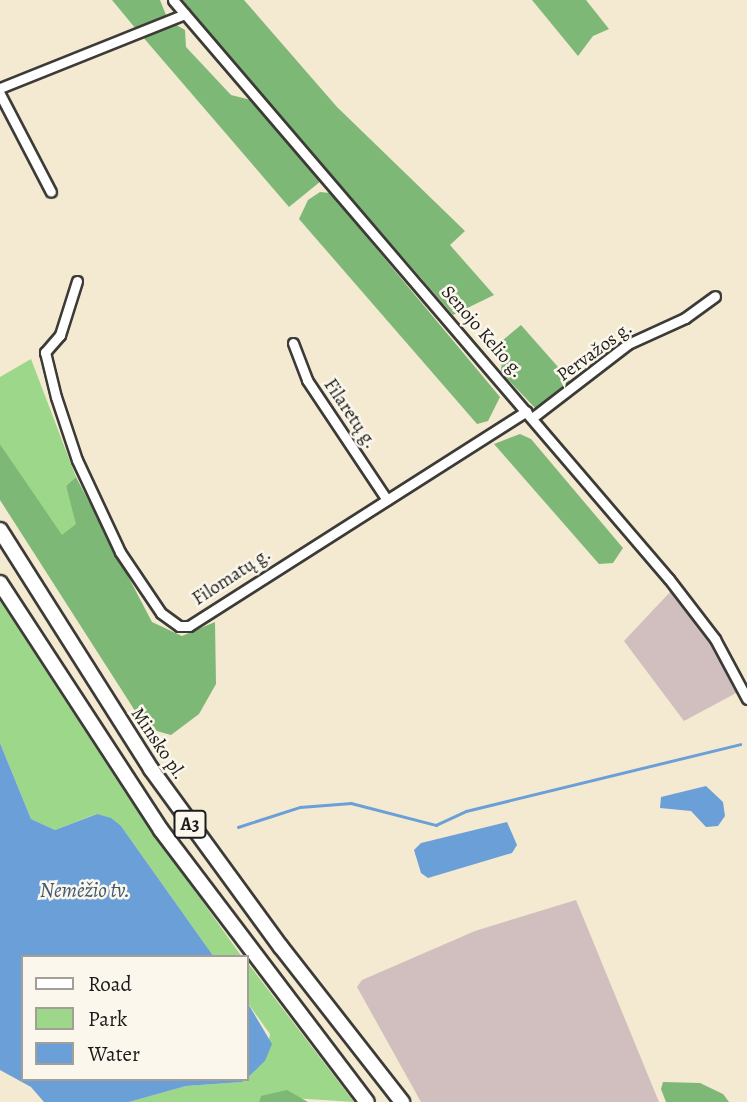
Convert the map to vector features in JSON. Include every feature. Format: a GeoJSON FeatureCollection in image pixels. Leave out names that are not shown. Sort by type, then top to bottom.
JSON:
{"type":"FeatureCollection","features":[{"type":"Feature","properties":{"kind":"highway","name":"Minsko pl."},"geometry":{"type":"LineString","coordinates":[[0,530],[159,780],[281,947],[402,1102]]}},
{"type":"Feature","properties":{"kind":"highway","name":"A3"},"geometry":{"type":"LineString","coordinates":[[0,583],[162,830],[367,1102]]}},
{"type":"Feature","properties":{"kind":"street","name":"Senojo Kelio g."},"geometry":{"type":"LineString","coordinates":[[173,0],[529,415],[715,639],[747,699]]}},
{"type":"Feature","properties":{"kind":"street"},"geometry":{"type":"LineString","coordinates":[[0,88],[185,14]]}},
{"type":"Feature","properties":{"kind":"street"},"geometry":{"type":"LineString","coordinates":[[0,94],[51,192]]}},
{"type":"Feature","properties":{"kind":"street","name":"Filomatų g."},"geometry":{"type":"LineString","coordinates":[[77,281],[60,335],[45,352],[56,397],[77,460],[120,552],[170,622],[189,626],[387,500],[529,415]]}},
{"type":"Feature","properties":{"kind":"street","name":"Pervažos g."},"geometry":{"type":"LineString","coordinates":[[529,415],[628,344],[685,318],[715,296]]}},
{"type":"Feature","properties":{"kind":"street","name":"Filaretų g."},"geometry":{"type":"LineString","coordinates":[[293,343],[307,380],[387,500]]}},
{"type":"Feature","properties":{"kind":"shaded area"},"geometry":{"type":"Polygon","coordinates":[[[671,591],[720,657],[738,692],[684,721],[624,641],[671,591]]]}},
{"type":"Feature","properties":{"kind":"shaded area"},"geometry":{"type":"Polygon","coordinates":[[[576,900],[659,1102],[421,1102],[357,987],[362,980],[475,931],[576,900]]]}},
{"type":"Feature","properties":{"kind":"green space"},"geometry":{"type":"Polygon","coordinates":[[[112,0],[160,0],[166,15],[136,29],[112,0]]]}},
{"type":"Feature","properties":{"kind":"green space"},"geometry":{"type":"Polygon","coordinates":[[[180,0],[244,0],[337,107],[465,231],[450,245],[494,295],[453,315],[180,0]]]}},
{"type":"Feature","properties":{"kind":"green space"},"geometry":{"type":"Polygon","coordinates":[[[532,0],[586,0],[609,29],[593,36],[578,56],[532,0]]]}},
{"type":"Feature","properties":{"kind":"green space"},"geometry":{"type":"Polygon","coordinates":[[[173,23],[185,30],[186,47],[231,95],[251,100],[321,181],[289,207],[142,36],[173,23]]]}},
{"type":"Feature","properties":{"kind":"green space"},"geometry":{"type":"Polygon","coordinates":[[[320,192],[330,193],[500,397],[488,421],[477,424],[299,219],[308,200],[320,192]]]}},
{"type":"Feature","properties":{"kind":"green space"},"geometry":{"type":"Polygon","coordinates":[[[521,325],[573,384],[536,409],[501,372],[503,340],[521,325]]]}},
{"type":"Feature","properties":{"kind":"green space"},"geometry":{"type":"Polygon","coordinates":[[[31,359],[76,477],[66,486],[77,524],[62,536],[0,444],[0,377],[31,359]]]}},
{"type":"Feature","properties":{"kind":"green space"},"geometry":{"type":"Polygon","coordinates":[[[520,434],[531,439],[623,548],[613,563],[599,564],[494,444],[520,434]]]}},
{"type":"Feature","properties":{"kind":"green space"},"geometry":{"type":"Polygon","coordinates":[[[0,444],[62,535],[76,524],[66,486],[76,477],[152,622],[182,636],[215,622],[216,684],[199,714],[171,735],[146,728],[0,500],[0,444]]]}},
{"type":"Feature","properties":{"kind":"green space"},"geometry":{"type":"Polygon","coordinates":[[[0,601],[128,797],[241,955],[213,955],[121,826],[96,814],[55,830],[31,819],[0,743],[0,601]]]}},
{"type":"Feature","properties":{"kind":"green space"},"geometry":{"type":"Polygon","coordinates":[[[248,963],[354,1102],[261,1096],[259,1102],[129,1102],[186,1086],[248,1081],[248,1076],[265,1061],[270,1034],[248,1003],[248,963]]]}},
{"type":"Feature","properties":{"kind":"green space"},"geometry":{"type":"Polygon","coordinates":[[[663,1082],[700,1083],[723,1094],[729,1102],[666,1102],[661,1089],[663,1082]]]}},
{"type":"Feature","properties":{"kind":"green space"},"geometry":{"type":"Polygon","coordinates":[[[287,1090],[308,1102],[259,1102],[261,1096],[287,1090]]]}},
{"type":"Feature","properties":{"kind":"water","name":"Nemėžio tv."},"geometry":{"type":"Polygon","coordinates":[[[0,743],[31,819],[55,830],[97,814],[111,818],[121,826],[213,955],[21,955],[21,1081],[243,1081],[186,1086],[129,1102],[44,1102],[31,1087],[0,1070],[0,743]]]}},
{"type":"Feature","properties":{"kind":"water"},"geometry":{"type":"Polygon","coordinates":[[[706,786],[723,802],[725,816],[718,826],[706,827],[691,811],[660,808],[661,797],[706,786]]]}},
{"type":"Feature","properties":{"kind":"water"},"geometry":{"type":"Polygon","coordinates":[[[507,822],[517,845],[512,853],[428,878],[421,873],[414,850],[421,843],[507,822]]]}},
{"type":"Feature","properties":{"kind":"water"},"geometry":{"type":"Polygon","coordinates":[[[248,1004],[272,1044],[265,1061],[248,1077],[248,1004]]]}},
{"type":"Feature","properties":{"kind":"waterway"},"geometry":{"type":"LineString","coordinates":[[238,827],[300,807],[351,803],[436,825],[466,811],[740,744]]}}]}
